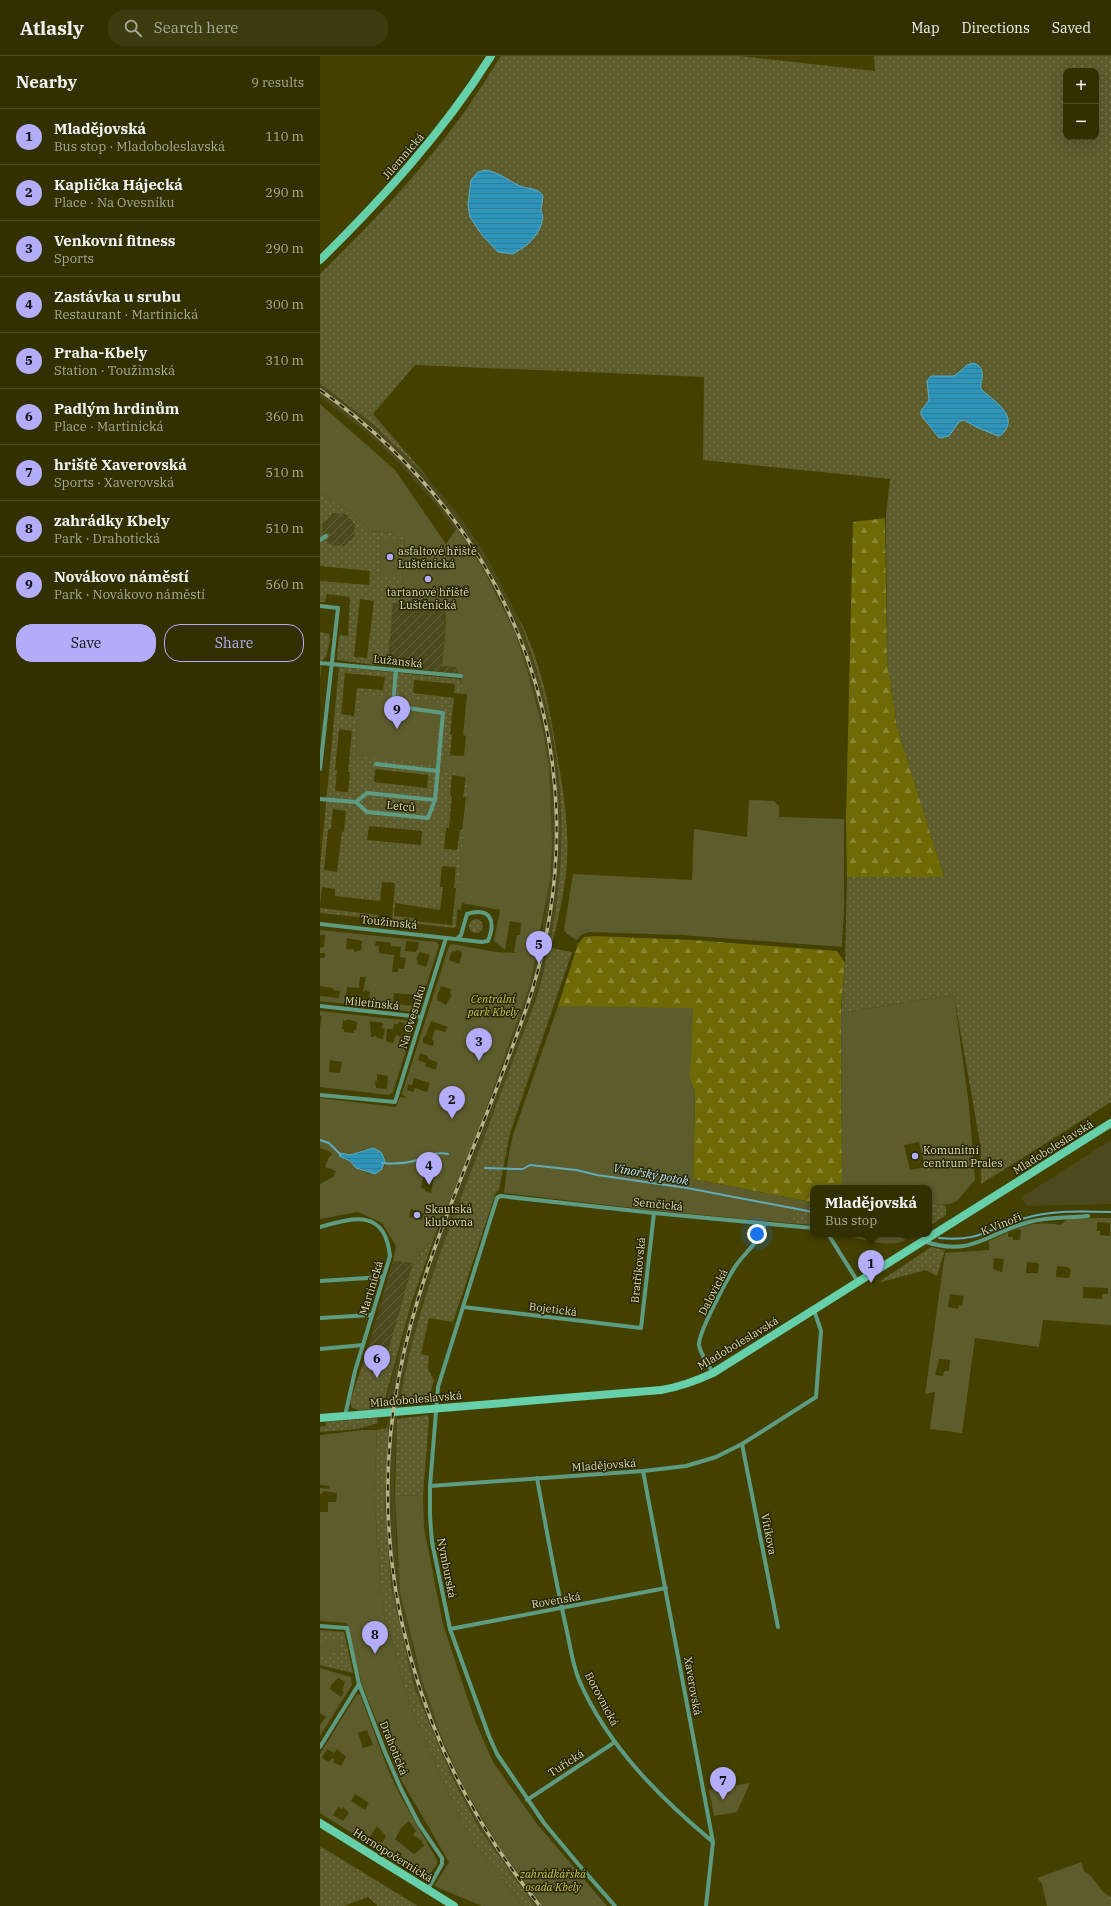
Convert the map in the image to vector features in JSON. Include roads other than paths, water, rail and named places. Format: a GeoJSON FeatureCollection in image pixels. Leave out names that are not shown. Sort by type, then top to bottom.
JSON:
{"type":"FeatureCollection","features":[{"type":"Feature","properties":{"kind":"main road","name":"Jilemnická"},"geometry":{"type":"LineString","coordinates":[[320,260],[368,212],[436,134],[457,108],[491,56]]}},
{"type":"Feature","properties":{"kind":"main road","name":"Mladoboleslavská"},"geometry":{"type":"LineString","coordinates":[[932,1235],[1111,1123]]}},
{"type":"Feature","properties":{"kind":"main road","name":"Mladoboleslavská"},"geometry":{"type":"LineString","coordinates":[[320,1418],[665,1390],[683,1385],[713,1373],[929,1237]]}},
{"type":"Feature","properties":{"kind":"main road","name":"Hornopočernická"},"geometry":{"type":"LineString","coordinates":[[320,1823],[454,1906]]}},
{"type":"Feature","properties":{"kind":"street"},"geometry":{"type":"LineString","coordinates":[[320,540],[326,536]]}},
{"type":"Feature","properties":{"kind":"street"},"geometry":{"type":"LineString","coordinates":[[320,606],[338,608],[320,769]]}},
{"type":"Feature","properties":{"kind":"street","name":"Lužanská"},"geometry":{"type":"LineString","coordinates":[[320,663],[461,676]]}},
{"type":"Feature","properties":{"kind":"street","name":"Letců"},"geometry":{"type":"LineString","coordinates":[[320,799],[356,802],[366,812],[428,818],[435,800],[443,713],[393,706],[396,670]]}},
{"type":"Feature","properties":{"kind":"street"},"geometry":{"type":"LineString","coordinates":[[376,764],[438,771]]}},
{"type":"Feature","properties":{"kind":"street","name":"Letců"},"geometry":{"type":"LineString","coordinates":[[356,802],[367,793],[435,800]]}},
{"type":"Feature","properties":{"kind":"street","name":"Toužimská"},"geometry":{"type":"LineString","coordinates":[[320,924],[482,942],[488,941],[492,931],[491,918],[488,915],[479,912],[467,914],[461,935],[457,939]]}},
{"type":"Feature","properties":{"kind":"street","name":"Na Ovesníku"},"geometry":{"type":"LineString","coordinates":[[320,1095],[395,1102],[446,938]]}},
{"type":"Feature","properties":{"kind":"street","name":"Miletínská"},"geometry":{"type":"LineString","coordinates":[[320,1006],[421,1017]]}},
{"type":"Feature","properties":{"kind":"street","name":"Semčická"},"geometry":{"type":"LineString","coordinates":[[500,1196],[654,1213],[810,1228]]}},
{"type":"Feature","properties":{"kind":"street","name":"Nymburská"},"geometry":{"type":"LineString","coordinates":[[500,1196],[497,1198],[438,1387],[430,1486],[432,1542],[450,1629],[497,1754],[527,1800],[579,1865],[615,1906]]}},
{"type":"Feature","properties":{"kind":"street","name":"Bratříkovská"},"geometry":{"type":"LineString","coordinates":[[641,1328],[654,1213]]}},
{"type":"Feature","properties":{"kind":"street","name":"K Vinoři"},"geometry":{"type":"LineString","coordinates":[[923,1241],[938,1246],[959,1248],[975,1244],[1031,1221],[1088,1216]]}},
{"type":"Feature","properties":{"kind":"street","name":"Martinická"},"geometry":{"type":"LineString","coordinates":[[320,1227],[338,1222],[364,1218],[375,1223],[383,1231],[389,1247],[390,1256],[355,1372],[345,1416]]}},
{"type":"Feature","properties":{"kind":"street","name":"Dalovická"},"geometry":{"type":"LineString","coordinates":[[713,1373],[699,1345],[710,1315],[729,1278],[760,1235],[765,1224]]}},
{"type":"Feature","properties":{"kind":"street"},"geometry":{"type":"LineString","coordinates":[[830,1237],[858,1282]]}},
{"type":"Feature","properties":{"kind":"street"},"geometry":{"type":"LineString","coordinates":[[320,1281],[383,1277]]}},
{"type":"Feature","properties":{"kind":"street","name":"Bojetická"},"geometry":{"type":"LineString","coordinates":[[463,1307],[641,1328]]}},
{"type":"Feature","properties":{"kind":"street","name":"Mladějovská"},"geometry":{"type":"LineString","coordinates":[[430,1486],[643,1471],[686,1466],[716,1457],[742,1444],[816,1397],[821,1331],[814,1309]]}},
{"type":"Feature","properties":{"kind":"street"},"geometry":{"type":"LineString","coordinates":[[320,1318],[372,1315]]}},
{"type":"Feature","properties":{"kind":"street"},"geometry":{"type":"LineString","coordinates":[[320,1349],[363,1345]]}},
{"type":"Feature","properties":{"kind":"street","name":"Vitíkova"},"geometry":{"type":"LineString","coordinates":[[742,1444],[778,1627]]}},
{"type":"Feature","properties":{"kind":"street","name":"Xaverovská"},"geometry":{"type":"LineString","coordinates":[[643,1471],[713,1842],[706,1906]]}},
{"type":"Feature","properties":{"kind":"street","name":"Borovnická"},"geometry":{"type":"LineString","coordinates":[[537,1478],[562,1608],[579,1679],[598,1716],[615,1742],[649,1783],[689,1822],[713,1842]]}},
{"type":"Feature","properties":{"kind":"street","name":"Rovenská"},"geometry":{"type":"LineString","coordinates":[[450,1629],[666,1588]]}},
{"type":"Feature","properties":{"kind":"street","name":"Drahotická"},"geometry":{"type":"LineString","coordinates":[[320,1626],[347,1628],[359,1684],[385,1752],[403,1794],[419,1824],[442,1858],[442,1864],[428,1890]]}},
{"type":"Feature","properties":{"kind":"street"},"geometry":{"type":"LineString","coordinates":[[320,1747],[359,1684]]}},
{"type":"Feature","properties":{"kind":"street","name":"Tuřická"},"geometry":{"type":"LineString","coordinates":[[527,1800],[615,1742]]}},
{"type":"Feature","properties":{"kind":"water"},"geometry":{"type":"Polygon","coordinates":[[[485,170],[498,174],[520,186],[539,191],[543,196],[541,210],[543,218],[540,228],[527,245],[513,254],[498,252],[482,235],[470,217],[468,205],[471,180],[478,172],[485,170]]]}},
{"type":"Feature","properties":{"kind":"water"},"geometry":{"type":"Polygon","coordinates":[[[974,363],[981,368],[982,371],[981,389],[998,404],[1007,416],[1008,422],[1006,429],[1000,436],[998,436],[976,427],[964,420],[959,422],[949,436],[939,438],[921,415],[921,411],[929,400],[927,381],[931,376],[953,376],[967,365],[974,363]]]}},
{"type":"Feature","properties":{"kind":"water"},"geometry":{"type":"Polygon","coordinates":[[[373,1148],[381,1152],[385,1161],[382,1169],[375,1174],[356,1168],[350,1161],[339,1156],[341,1153],[350,1155],[373,1148]]]}},
{"type":"Feature","properties":{"kind":"waterway","name":"Vinořský potok"},"geometry":{"type":"LineString","coordinates":[[320,1140],[329,1143],[341,1155]]}},
{"type":"Feature","properties":{"kind":"waterway","name":"Vinořský potok"},"geometry":{"type":"LineString","coordinates":[[382,1163],[406,1163],[439,1153],[448,1154]]}},
{"type":"Feature","properties":{"kind":"waterway","name":"Vinořský potok"},"geometry":{"type":"LineString","coordinates":[[485,1168],[523,1169],[530,1165],[576,1170],[597,1175],[687,1188],[810,1211]]}},
{"type":"Feature","properties":{"kind":"waterway","name":"Vinořský potok"},"geometry":{"type":"LineString","coordinates":[[939,1238],[953,1239],[983,1234],[1010,1223],[1043,1214],[1078,1211],[1111,1212]]}},
{"type":"Feature","properties":{"kind":"railway"},"geometry":{"type":"LineString","coordinates":[[320,390],[389,446],[446,510],[492,580],[526,656],[548,736],[557,819],[551,905],[529,1002],[443,1225],[407,1338],[399,1376],[389,1448],[388,1518],[395,1588],[410,1657],[432,1723],[462,1787],[498,1848],[540,1906]]}},
{"type":"Feature","properties":{"kind":"place","name":"asfaltové hřiště Luštěnická"},"geometry":{"type":"Point","coordinates":[390,557]}},
{"type":"Feature","properties":{"kind":"place","name":"tartanové hřiště Luštěnická"},"geometry":{"type":"Point","coordinates":[428,579]}},
{"type":"Feature","properties":{"kind":"place","name":"Novákovo náměstí"},"geometry":{"type":"Point","coordinates":[397,729]}},
{"type":"Feature","properties":{"kind":"place","name":"Praha-Kbely"},"geometry":{"type":"Point","coordinates":[539,964]}},
{"type":"Feature","properties":{"kind":"place","name":"Venkovní fitness"},"geometry":{"type":"Point","coordinates":[479,1061]}},
{"type":"Feature","properties":{"kind":"place","name":"Kaplička Hájecká"},"geometry":{"type":"Point","coordinates":[452,1119]}},
{"type":"Feature","properties":{"kind":"place","name":"Komunitní centrum Prales"},"geometry":{"type":"Point","coordinates":[915,1156]}},
{"type":"Feature","properties":{"kind":"place","name":"Zastávka u srubu"},"geometry":{"type":"Point","coordinates":[429,1185]}},
{"type":"Feature","properties":{"kind":"place","name":"Skautská klubovna"},"geometry":{"type":"Point","coordinates":[417,1215]}},
{"type":"Feature","properties":{"kind":"place","name":"Mladějovská"},"geometry":{"type":"Point","coordinates":[871,1283]}},
{"type":"Feature","properties":{"kind":"place","name":"Padlým hrdinům"},"geometry":{"type":"Point","coordinates":[377,1378]}},
{"type":"Feature","properties":{"kind":"place","name":"zahrádky Kbely"},"geometry":{"type":"Point","coordinates":[375,1654]}},
{"type":"Feature","properties":{"kind":"place","name":"hriště Xaverovská"},"geometry":{"type":"Point","coordinates":[723,1800]}},
{"type":"Feature","properties":{"kind":"park label","name":"Centrální park Kbely"},"geometry":{"type":"Point","coordinates":[493,1005]}},
{"type":"Feature","properties":{"kind":"park label","name":"zahrádkářská osada Kbely"},"geometry":{"type":"Point","coordinates":[553,1880]}}]}
